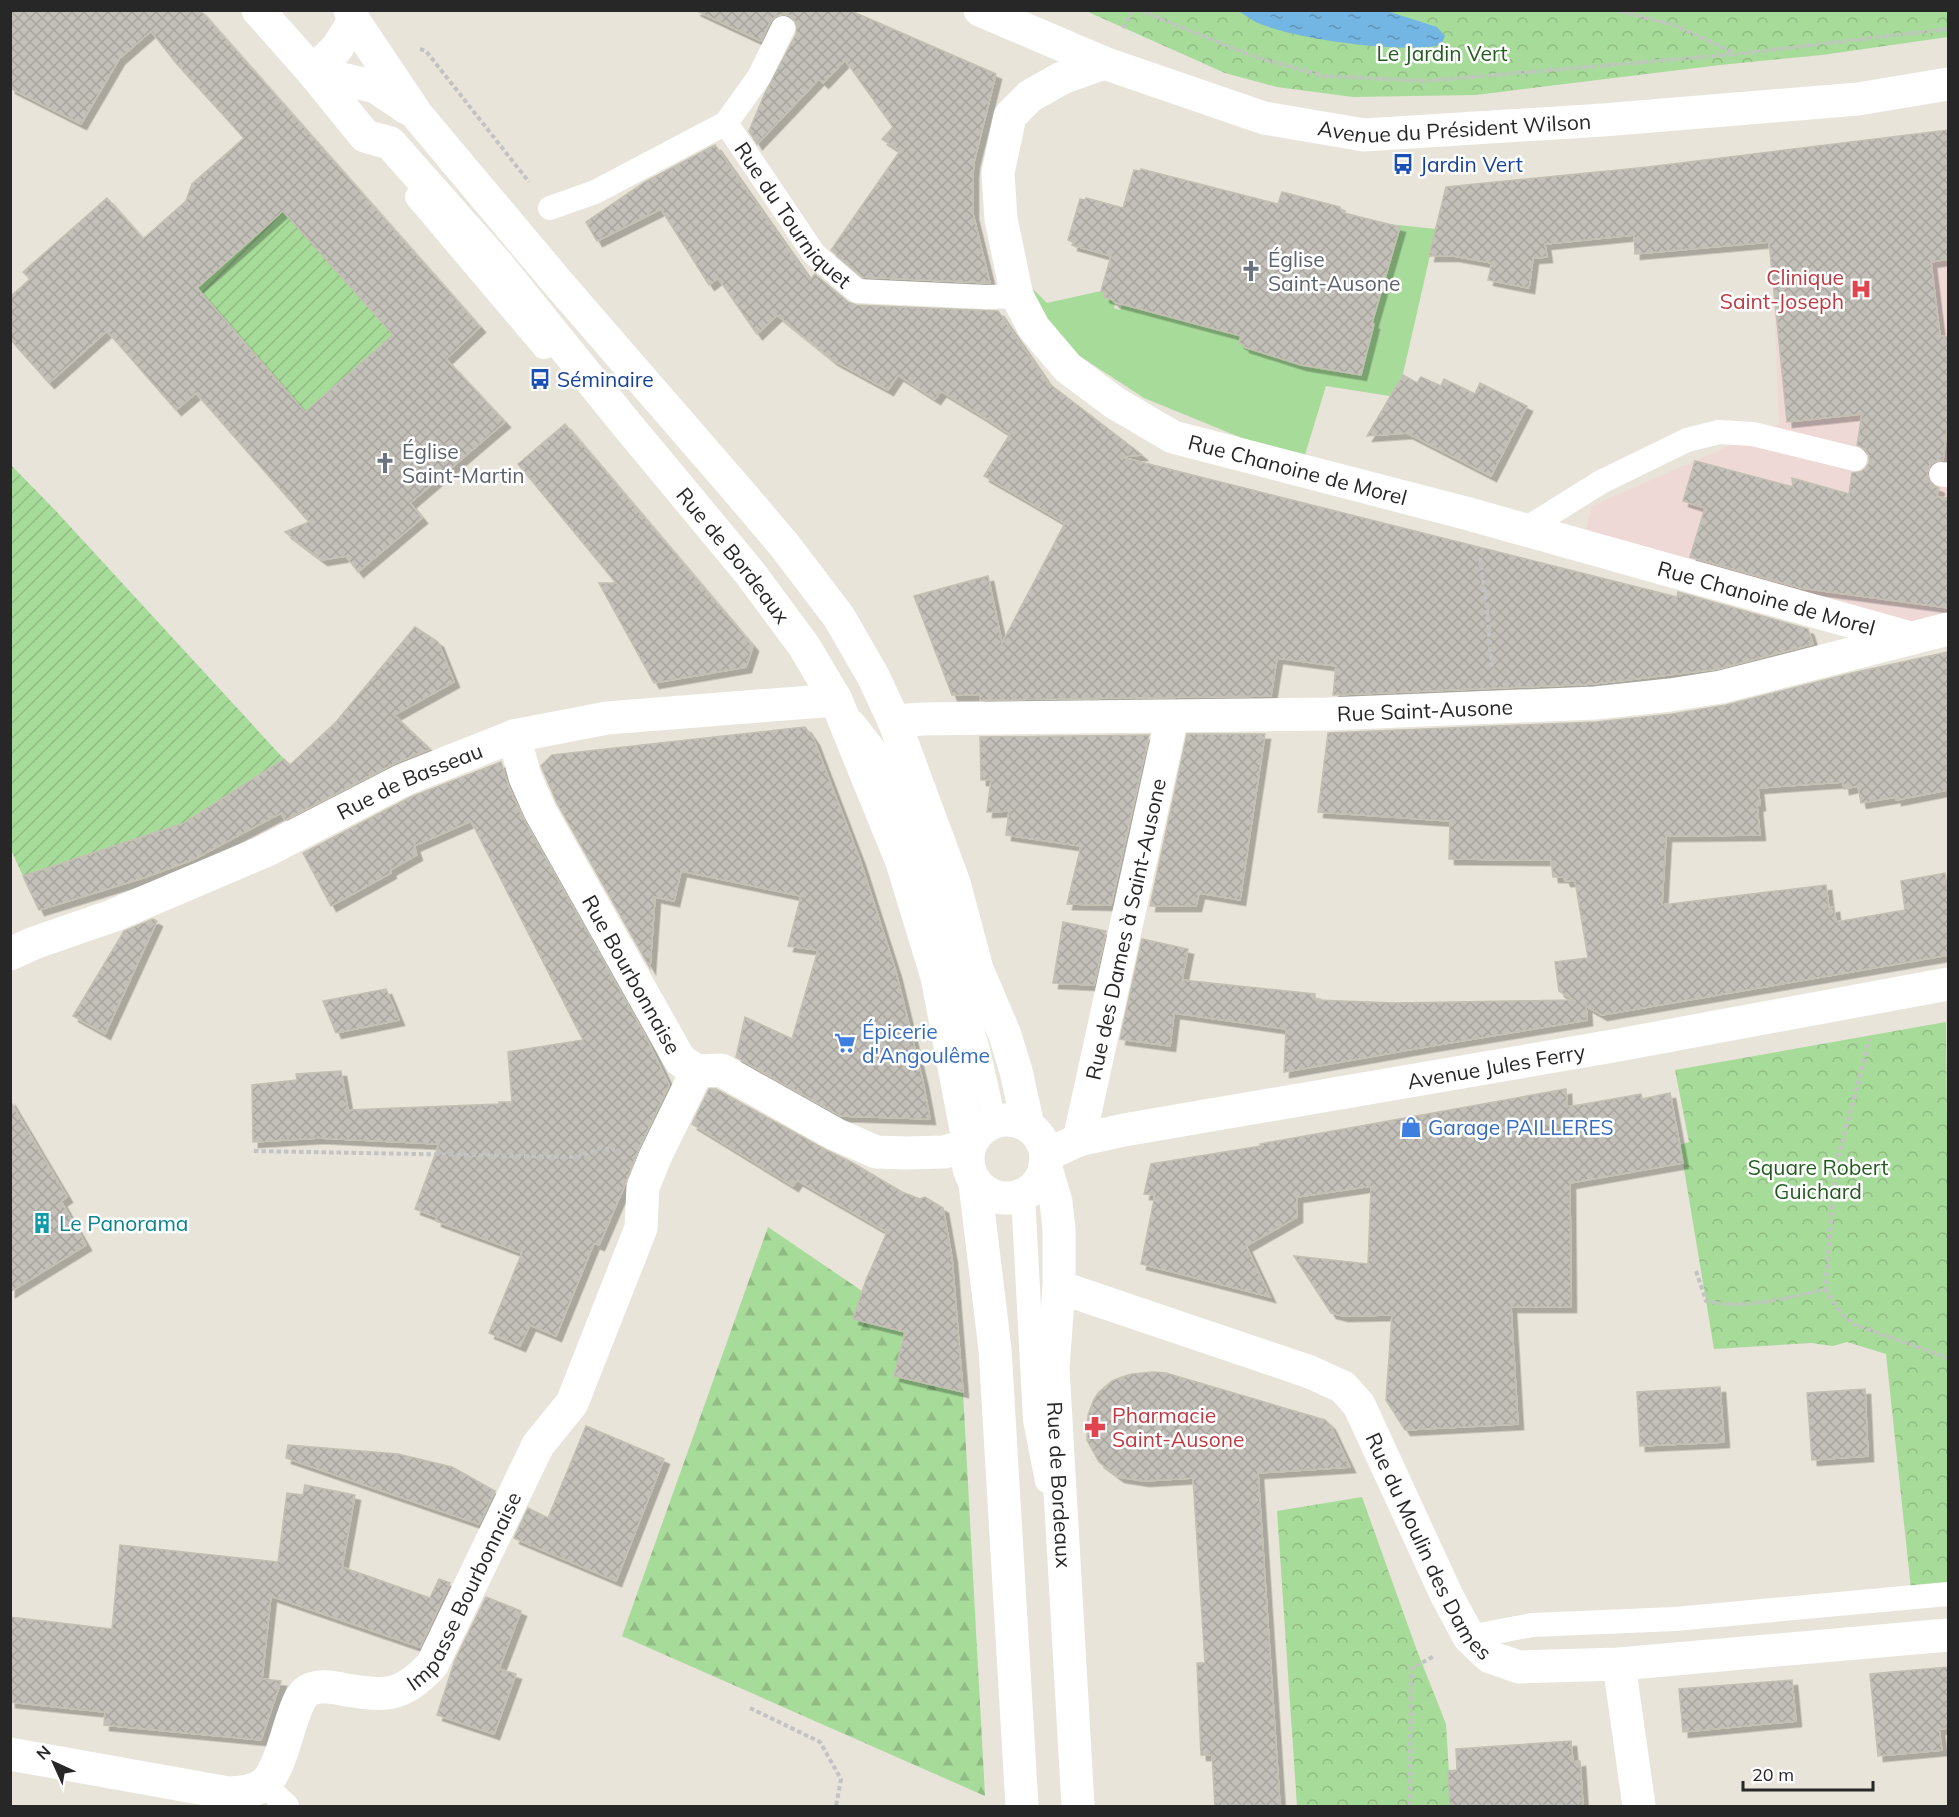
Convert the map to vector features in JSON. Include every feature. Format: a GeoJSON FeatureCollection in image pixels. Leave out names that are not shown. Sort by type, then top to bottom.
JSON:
{"type":"FeatureCollection","features":[{"type":"Feature","properties":{"kind":"street","name":"Rue de Bordeaux"},"geometry":{"type":"LineString","coordinates":[[258,10],[365,136],[390,143],[498,265],[778,610],[804,646],[836,700],[902,862],[937,977],[969,1145]]}},
{"type":"Feature","properties":{"kind":"street","name":"Avenue du Président Wilson"},"geometry":{"type":"LineString","coordinates":[[980,10],[1104,63],[1264,118],[1364,135],[1603,120],[1858,99],[1948,84]]}},
{"type":"Feature","properties":{"kind":"street"},"geometry":{"type":"LineString","coordinates":[[313,72],[337,48],[352,16]]}},
{"type":"Feature","properties":{"kind":"street"},"geometry":{"type":"LineString","coordinates":[[352,16],[417,115],[558,283],[785,546],[839,617],[873,676],[894,721],[954,884],[976,969],[1005,1035],[1028,1125]]}},
{"type":"Feature","properties":{"kind":"street","name":"Rue Chanoine de Morel"},"geometry":{"type":"LineString","coordinates":[[1104,63],[1062,78],[1030,96],[1010,116],[998,173],[1001,219],[1017,296],[1034,328],[1068,368],[1115,403],[1173,437],[1469,514],[1910,638]]}},
{"type":"Feature","properties":{"kind":"street"},"geometry":{"type":"LineString","coordinates":[[313,72],[376,87],[417,115]]}},
{"type":"Feature","properties":{"kind":"street","name":"Rue Saint-Ausone"},"geometry":{"type":"LineString","coordinates":[[894,721],[1327,714],[1594,703],[1721,687],[1948,629]]}},
{"type":"Feature","properties":{"kind":"street","name":"Rue de Basseau"},"geometry":{"type":"LineString","coordinates":[[10,954],[34,943],[112,916],[265,852],[403,780],[514,735],[607,718],[836,700]]}},
{"type":"Feature","properties":{"kind":"street","name":"Rue des Dames à Saint-Ausone"},"geometry":{"type":"LineString","coordinates":[[1078,1140],[1172,717]]}},
{"type":"Feature","properties":{"kind":"street","name":"Rue Bourbonnaise"},"geometry":{"type":"LineString","coordinates":[[514,735],[525,777],[540,811],[646,998],[666,1039],[680,1060],[697,1071],[721,1071],[835,1134],[876,1152],[944,1152],[969,1145]]}},
{"type":"Feature","properties":{"kind":"street","name":"Avenue Jules Ferry"},"geometry":{"type":"LineString","coordinates":[[1046,1160],[1078,1140],[1124,1130],[1613,1046],[1948,984]]}},
{"type":"Feature","properties":{"kind":"street","name":"Impasse Bourbonnaise"},"geometry":{"type":"LineString","coordinates":[[264,1784],[275,1769],[297,1704],[308,1691],[324,1686],[372,1694],[395,1693],[418,1680],[432,1665],[538,1445],[572,1403],[641,1228],[643,1187],[697,1071]]}},
{"type":"Feature","properties":{"kind":"street"},"geometry":{"type":"LineString","coordinates":[[975,1184],[985,1192],[998,1197],[1010,1198],[1023,1195],[1034,1188],[1041,1177],[1046,1160],[1043,1144],[1037,1134],[1028,1125],[1017,1120],[994,1121],[984,1126],[969,1145],[968,1165],[975,1184],[995,1349],[1022,1806]]}},
{"type":"Feature","properties":{"kind":"street","name":"Rue de Bordeaux"},"geometry":{"type":"LineString","coordinates":[[1046,1160],[1056,1202],[1059,1229],[1059,1287],[1053,1368],[1078,1806]]}},
{"type":"Feature","properties":{"kind":"street","name":"Rue du Moulin des Dames"},"geometry":{"type":"LineString","coordinates":[[1059,1287],[1310,1372],[1343,1387],[1359,1405],[1447,1596],[1469,1638],[1490,1657],[1520,1667],[1619,1664],[1948,1635]]}},
{"type":"Feature","properties":{"kind":"street"},"geometry":{"type":"LineString","coordinates":[[1619,1664],[1639,1806]]}},
{"type":"Feature","properties":{"kind":"street"},"geometry":{"type":"LineString","coordinates":[[10,1754],[228,1793],[245,1792],[264,1784]]}},
{"type":"Feature","properties":{"kind":"lane","name":"Rue du Tourniquet"},"geometry":{"type":"LineString","coordinates":[[550,208],[595,192],[726,123],[759,78],[783,28]]}},
{"type":"Feature","properties":{"kind":"lane","name":"Rue du Tourniquet"},"geometry":{"type":"LineString","coordinates":[[726,123],[814,254],[857,291],[986,297],[1017,296]]}},
{"type":"Feature","properties":{"kind":"lane"},"geometry":{"type":"LineString","coordinates":[[1524,530],[1601,482],[1687,440],[1719,432],[1753,434],[1855,459]]}},
{"type":"Feature","properties":{"kind":"lane"},"geometry":{"type":"LineString","coordinates":[[836,700],[889,768],[926,870],[978,1050],[994,1121]]}},
{"type":"Feature","properties":{"kind":"lane"},"geometry":{"type":"LineString","coordinates":[[1023,1195],[1035,1420],[1064,1563]]}},
{"type":"Feature","properties":{"kind":"lane"},"geometry":{"type":"LineString","coordinates":[[1469,1638],[1532,1625],[1675,1619],[1948,1594]]}},
{"type":"Feature","properties":{"kind":"lane"},"geometry":{"type":"LineString","coordinates":[[1018,1737],[1033,1806]]}},
{"type":"Feature","properties":{"kind":"lane"},"geometry":{"type":"LineString","coordinates":[[264,1784],[287,1806]]}},
{"type":"Feature","properties":{"kind":"path"},"geometry":{"type":"LineString","coordinates":[[1139,10],[1255,57],[1324,76],[1426,81],[1736,54],[1948,29]]}},
{"type":"Feature","properties":{"kind":"path"},"geometry":{"type":"LineString","coordinates":[[1615,10],[1674,25],[1736,54]]}},
{"type":"Feature","properties":{"kind":"path"},"geometry":{"type":"LineString","coordinates":[[1469,514],[1478,547],[1487,608],[1495,707]]}},
{"type":"Feature","properties":{"kind":"path"},"geometry":{"type":"LineString","coordinates":[[1871,1036],[1836,1165],[1825,1289],[1844,1317],[1853,1324],[1948,1358]]}},
{"type":"Feature","properties":{"kind":"path"},"geometry":{"type":"LineString","coordinates":[[254,1151],[578,1157],[601,1148],[655,1157]]}},
{"type":"Feature","properties":{"kind":"path"},"geometry":{"type":"LineString","coordinates":[[1696,1271],[1706,1301],[1723,1305],[1787,1298],[1825,1289]]}},
{"type":"Feature","properties":{"kind":"path"},"geometry":{"type":"LineString","coordinates":[[1410,1806],[1411,1669],[1469,1638]]}},
{"type":"Feature","properties":{"kind":"path"},"geometry":{"type":"LineString","coordinates":[[750,1708],[820,1742],[842,1779],[836,1806]]}},
{"type":"Feature","properties":{"kind":"shaded area","name":"Clinique Saint-Joseph"},"geometry":{"type":"Polygon","coordinates":[[[1948,131],[1948,616],[1910,622],[1585,533],[1592,506],[1779,424],[1768,155],[1948,131]]]}},
{"type":"Feature","properties":{"kind":"green space","name":"Le Jardin Vert"},"geometry":{"type":"Polygon","coordinates":[[[1948,10],[1948,37],[1822,55],[1476,95],[1353,97],[1277,87],[1225,73],[1086,11],[1948,10]]]}},
{"type":"Feature","properties":{"kind":"green space"},"geometry":{"type":"Polygon","coordinates":[[[283,211],[393,335],[305,412],[197,288],[283,211]]]}},
{"type":"Feature","properties":{"kind":"green space"},"geometry":{"type":"Polygon","coordinates":[[[1389,224],[1436,229],[1403,374],[1390,396],[1326,386],[1304,458],[1274,451],[1144,398],[1072,351],[1043,321],[1033,289],[1047,303],[1101,291],[1116,296],[1114,308],[1120,310],[1125,298],[1182,320],[1212,323],[1211,329],[1217,330],[1219,325],[1242,331],[1244,339],[1240,338],[1239,343],[1250,350],[1251,346],[1347,370],[1346,373],[1351,373],[1374,324],[1368,322],[1379,274],[1386,275],[1388,269],[1380,260],[1389,224]]]}},
{"type":"Feature","properties":{"kind":"green space"},"geometry":{"type":"Polygon","coordinates":[[[10,464],[284,759],[183,824],[23,876],[10,848],[10,464]]]}},
{"type":"Feature","properties":{"kind":"green space","name":"Square Robert Guichard"},"geometry":{"type":"Polygon","coordinates":[[[1946,1022],[1948,1586],[1911,1589],[1886,1354],[1847,1342],[1833,1346],[1811,1343],[1714,1349],[1680,1145],[1689,1142],[1675,1070],[1946,1022]]]}},
{"type":"Feature","properties":{"kind":"green space"},"geometry":{"type":"Polygon","coordinates":[[[768,1227],[862,1291],[853,1319],[906,1332],[894,1376],[963,1392],[985,1796],[622,1636],[768,1227]]]}},
{"type":"Feature","properties":{"kind":"green space"},"geometry":{"type":"Polygon","coordinates":[[[1362,1497],[1446,1724],[1451,1806],[1297,1806],[1277,1511],[1362,1497]]]}},
{"type":"Feature","properties":{"kind":"water"},"geometry":{"type":"Polygon","coordinates":[[[1238,11],[1387,11],[1437,27],[1445,36],[1441,45],[1424,47],[1401,48],[1349,43],[1275,29],[1255,22],[1238,11]]]}},
{"type":"Feature","properties":{"kind":"building"},"geometry":{"type":"Polygon","coordinates":[[[10,10],[200,10],[480,327],[446,359],[505,422],[410,503],[422,518],[358,572],[346,556],[322,560],[285,532],[309,522],[196,393],[176,410],[107,331],[49,383],[10,339],[10,297],[30,279],[23,272],[107,198],[143,239],[186,201],[192,184],[244,138],[176,63],[151,31],[119,59],[81,124],[10,88],[10,10]],[[283,211],[197,288],[305,412],[393,335],[283,211]]]}},
{"type":"Feature","properties":{"kind":"building"},"geometry":{"type":"Polygon","coordinates":[[[695,10],[849,10],[996,74],[973,174],[973,214],[990,283],[863,277],[831,250],[900,151],[882,139],[893,127],[845,60],[823,83],[819,79],[757,144],[749,131],[765,93],[796,34],[795,21],[789,15],[776,16],[770,22],[761,41],[695,10]]]}},
{"type":"Feature","properties":{"kind":"building","name":"Clinique Saint-Joseph"},"geometry":{"type":"Polygon","coordinates":[[[1948,130],[1948,259],[1931,262],[1940,336],[1948,337],[1948,422],[1943,460],[1930,465],[1927,473],[1932,485],[1939,488],[1937,497],[1948,498],[1948,608],[1801,588],[1690,557],[1705,508],[1683,501],[1695,461],[1793,487],[1792,478],[1849,494],[1852,473],[1860,472],[1869,463],[1869,456],[1865,449],[1857,445],[1862,414],[1787,422],[1769,242],[1635,254],[1634,235],[1545,244],[1547,257],[1533,258],[1529,288],[1488,280],[1492,263],[1454,256],[1429,256],[1446,187],[1648,167],[1948,130]]]}},
{"type":"Feature","properties":{"kind":"building"},"geometry":{"type":"Polygon","coordinates":[[[715,145],[810,280],[815,274],[848,302],[856,305],[998,311],[1047,382],[1142,455],[1121,457],[1677,597],[1678,592],[1808,629],[1813,644],[1717,669],[1594,684],[1333,695],[1336,666],[1277,658],[1271,696],[980,700],[980,695],[952,695],[914,596],[988,576],[1002,643],[1065,523],[984,476],[1010,434],[979,414],[941,391],[935,399],[898,375],[888,390],[833,360],[777,315],[757,334],[718,278],[709,285],[661,209],[597,241],[586,222],[645,182],[715,145]]]}},
{"type":"Feature","properties":{"kind":"building","name":"Église Saint-Ausone"},"geometry":{"type":"Polygon","coordinates":[[[1141,169],[1278,204],[1282,192],[1340,207],[1345,211],[1344,213],[1400,227],[1372,323],[1374,324],[1361,375],[1301,365],[1244,347],[1239,343],[1241,336],[1114,302],[1104,297],[1105,292],[1101,291],[1111,256],[1072,245],[1073,242],[1068,240],[1080,199],[1085,200],[1086,198],[1123,208],[1134,170],[1140,171],[1141,169]]]}},
{"type":"Feature","properties":{"kind":"building"},"geometry":{"type":"Polygon","coordinates":[[[1403,375],[1417,383],[1421,377],[1441,386],[1444,379],[1475,394],[1480,383],[1527,406],[1491,476],[1407,433],[1367,436],[1403,375]]]}},
{"type":"Feature","properties":{"kind":"building"},"geometry":{"type":"Polygon","coordinates":[[[565,424],[753,646],[746,667],[654,683],[599,583],[616,583],[518,464],[565,424]]]}},
{"type":"Feature","properties":{"kind":"building"},"geometry":{"type":"Polygon","coordinates":[[[415,627],[438,642],[454,682],[394,715],[430,749],[395,763],[285,820],[281,813],[194,859],[146,877],[39,910],[23,876],[184,823],[284,759],[290,765],[336,722],[415,627]]]}},
{"type":"Feature","properties":{"kind":"building"},"geometry":{"type":"Polygon","coordinates":[[[1948,652],[1948,790],[1896,800],[1896,797],[1861,803],[1858,786],[1844,789],[1843,782],[1758,788],[1760,835],[1666,836],[1662,905],[1826,885],[1829,908],[1834,907],[1836,922],[1905,910],[1901,881],[1945,873],[1948,891],[1948,955],[1602,1015],[1586,1006],[1587,1020],[1284,1072],[1286,1029],[1174,1013],[1170,1046],[1120,1039],[1142,939],[1188,949],[1182,980],[1315,994],[1315,1000],[1396,1003],[1574,1000],[1559,991],[1555,962],[1588,958],[1575,881],[1565,881],[1564,877],[1553,877],[1551,860],[1449,859],[1450,821],[1318,812],[1328,733],[1596,722],[1672,714],[1726,705],[1852,673],[1948,652]]]}},
{"type":"Feature","properties":{"kind":"building"},"geometry":{"type":"Polygon","coordinates":[[[805,727],[814,740],[860,860],[896,972],[930,1119],[841,1116],[736,1057],[745,1017],[792,1039],[818,950],[788,946],[801,896],[681,871],[674,901],[655,897],[650,968],[557,803],[541,766],[552,755],[805,727]]]}},
{"type":"Feature","properties":{"kind":"building"},"geometry":{"type":"Polygon","coordinates":[[[1187,734],[1265,734],[1240,900],[1199,893],[1196,906],[1150,906],[1187,734]]]}},
{"type":"Feature","properties":{"kind":"building"},"geometry":{"type":"Polygon","coordinates":[[[1149,735],[1111,905],[1067,904],[1081,846],[1006,835],[1009,811],[987,812],[991,780],[981,780],[980,737],[1149,735]]]}},
{"type":"Feature","properties":{"kind":"building"},"geometry":{"type":"Polygon","coordinates":[[[501,762],[508,785],[524,820],[646,1037],[669,1085],[638,1150],[599,1245],[594,1243],[556,1336],[530,1325],[520,1346],[489,1333],[522,1253],[436,1221],[437,1217],[415,1209],[439,1144],[319,1138],[253,1142],[252,1085],[297,1080],[296,1074],[341,1071],[348,1110],[499,1104],[499,1102],[512,1102],[508,1052],[583,1040],[471,821],[414,846],[417,855],[390,870],[391,873],[331,906],[303,853],[411,797],[501,762]]]}},
{"type":"Feature","properties":{"kind":"building"},"geometry":{"type":"Polygon","coordinates":[[[153,919],[157,921],[105,1034],[73,1016],[124,931],[153,919]]]}},
{"type":"Feature","properties":{"kind":"building"},"geometry":{"type":"Polygon","coordinates":[[[1063,922],[1106,931],[1094,985],[1053,983],[1063,922]]]}},
{"type":"Feature","properties":{"kind":"building"},"geometry":{"type":"Polygon","coordinates":[[[386,989],[399,1020],[336,1033],[323,1001],[386,989]]]}},
{"type":"Feature","properties":{"kind":"building"},"geometry":{"type":"Polygon","coordinates":[[[709,1089],[716,1089],[902,1192],[920,1199],[925,1197],[943,1208],[952,1258],[963,1392],[894,1376],[905,1332],[853,1319],[866,1280],[887,1232],[797,1180],[793,1186],[692,1124],[709,1089]]]}},
{"type":"Feature","properties":{"kind":"building"},"geometry":{"type":"Polygon","coordinates":[[[1566,1089],[1567,1107],[1641,1094],[1642,1099],[1670,1093],[1683,1163],[1570,1183],[1571,1307],[1511,1307],[1518,1424],[1405,1430],[1386,1400],[1392,1315],[1343,1316],[1331,1313],[1294,1256],[1368,1264],[1371,1186],[1297,1197],[1297,1217],[1246,1246],[1270,1297],[1141,1264],[1155,1195],[1144,1194],[1151,1164],[1261,1146],[1260,1144],[1566,1089]]]}},
{"type":"Feature","properties":{"kind":"building","name":"Le Panorama"},"geometry":{"type":"Polygon","coordinates":[[[10,1101],[67,1197],[61,1201],[86,1245],[10,1292],[10,1101]]]}},
{"type":"Feature","properties":{"kind":"building"},"geometry":{"type":"Polygon","coordinates":[[[1153,1372],[1166,1373],[1325,1420],[1330,1425],[1350,1467],[1258,1473],[1280,1806],[1215,1806],[1212,1755],[1201,1755],[1197,1663],[1205,1663],[1193,1478],[1144,1481],[1119,1477],[1099,1462],[1087,1440],[1088,1415],[1099,1392],[1112,1381],[1122,1377],[1153,1372]]]}},
{"type":"Feature","properties":{"kind":"building"},"geometry":{"type":"Polygon","coordinates":[[[1720,1387],[1724,1442],[1640,1446],[1637,1392],[1720,1387]]]}},
{"type":"Feature","properties":{"kind":"building"},"geometry":{"type":"Polygon","coordinates":[[[1865,1389],[1868,1456],[1812,1460],[1807,1393],[1865,1389]]]}},
{"type":"Feature","properties":{"kind":"building"},"geometry":{"type":"Polygon","coordinates":[[[586,1426],[664,1459],[616,1581],[514,1538],[528,1508],[548,1518],[586,1426]]]}},
{"type":"Feature","properties":{"kind":"building"},"geometry":{"type":"Polygon","coordinates":[[[288,1445],[398,1454],[452,1467],[495,1491],[479,1524],[286,1458],[288,1445]]]}},
{"type":"Feature","properties":{"kind":"building"},"geometry":{"type":"Polygon","coordinates":[[[305,1485],[355,1495],[342,1567],[430,1598],[439,1579],[450,1583],[420,1647],[271,1596],[262,1679],[281,1681],[261,1740],[104,1725],[105,1712],[10,1702],[10,1617],[112,1629],[120,1545],[278,1562],[287,1493],[303,1495],[305,1485]]]}},
{"type":"Feature","properties":{"kind":"building"},"geometry":{"type":"Polygon","coordinates":[[[486,1597],[521,1611],[499,1669],[516,1674],[494,1734],[437,1715],[455,1660],[486,1597]]]}},
{"type":"Feature","properties":{"kind":"building"},"geometry":{"type":"Polygon","coordinates":[[[1948,1667],[1948,1728],[1939,1729],[1942,1750],[1878,1756],[1870,1674],[1948,1667]]]}},
{"type":"Feature","properties":{"kind":"building"},"geometry":{"type":"Polygon","coordinates":[[[1792,1680],[1796,1721],[1683,1732],[1679,1689],[1792,1680]]]}},
{"type":"Feature","properties":{"kind":"building"},"geometry":{"type":"Polygon","coordinates":[[[1571,1741],[1573,1762],[1580,1761],[1583,1806],[1450,1806],[1448,1771],[1457,1770],[1456,1749],[1571,1741]]]}},
{"type":"Feature","properties":{"kind":"place","name":"Jardin Vert"},"geometry":{"type":"Point","coordinates":[1403,164]}},
{"type":"Feature","properties":{"kind":"place","name":"Église Saint-Ausone"},"geometry":{"type":"Point","coordinates":[1251,271]}},
{"type":"Feature","properties":{"kind":"place","name":"Clinique Saint-Joseph"},"geometry":{"type":"Point","coordinates":[1861,289]}},
{"type":"Feature","properties":{"kind":"place","name":"Séminaire"},"geometry":{"type":"Point","coordinates":[540,379]}},
{"type":"Feature","properties":{"kind":"place","name":"Église Saint-Martin"},"geometry":{"type":"Point","coordinates":[385,463]}},
{"type":"Feature","properties":{"kind":"place","name":"Épicerie d'Angoulême"},"geometry":{"type":"Point","coordinates":[845,1043]}},
{"type":"Feature","properties":{"kind":"place","name":"Garage PAILLERES"},"geometry":{"type":"Point","coordinates":[1411,1127]}},
{"type":"Feature","properties":{"kind":"place","name":"Le Panorama"},"geometry":{"type":"Point","coordinates":[42,1223]}},
{"type":"Feature","properties":{"kind":"place","name":"Pharmacie Saint-Ausone"},"geometry":{"type":"Point","coordinates":[1095,1427]}}]}
